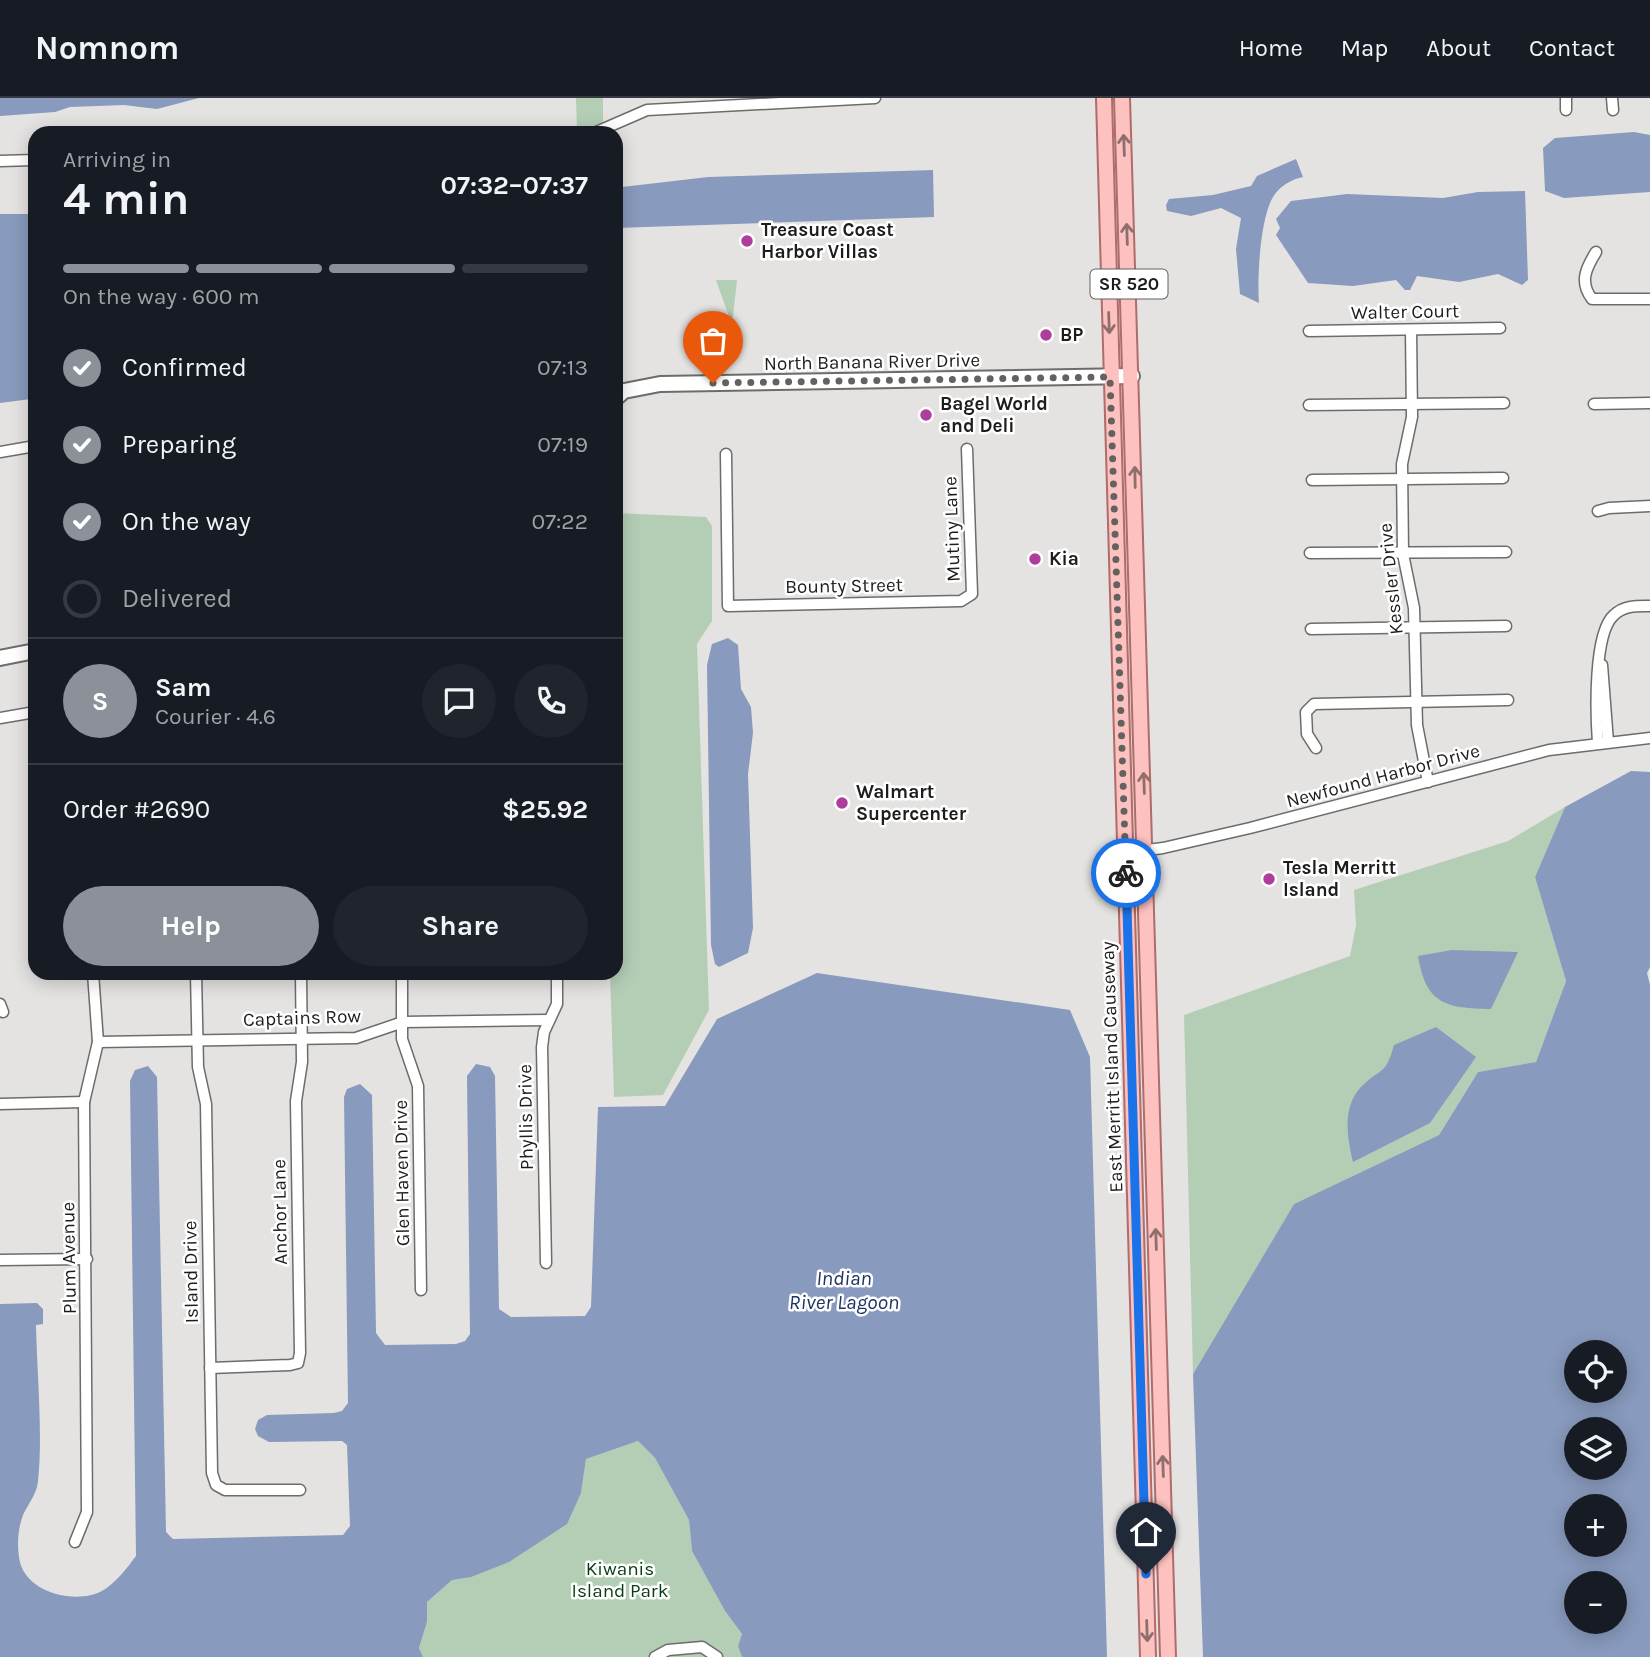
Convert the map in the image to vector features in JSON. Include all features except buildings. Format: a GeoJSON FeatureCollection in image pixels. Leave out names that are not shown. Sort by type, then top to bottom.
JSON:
{"type":"FeatureCollection","features":[{"type":"Feature","properties":{"kind":"main road","name":"East Merritt Island Causeway"},"geometry":{"type":"LineString","coordinates":[[1104,98],[1148,1657]]}},
{"type":"Feature","properties":{"kind":"main road","name":"East Merritt Island Causeway"},"geometry":{"type":"LineString","coordinates":[[1122,98],[1168,1657]]}},
{"type":"Feature","properties":{"kind":"street"},"geometry":{"type":"LineString","coordinates":[[610,126],[648,110],[874,98]]}},
{"type":"Feature","properties":{"kind":"street"},"geometry":{"type":"LineString","coordinates":[[1566,98],[1566,110]]}},
{"type":"Feature","properties":{"kind":"street"},"geometry":{"type":"LineString","coordinates":[[1612,98],[1613,110]]}},
{"type":"Feature","properties":{"kind":"street"},"geometry":{"type":"LineString","coordinates":[[0,161],[28,160]]}},
{"type":"Feature","properties":{"kind":"street"},"geometry":{"type":"LineString","coordinates":[[1596,252],[1587,267],[1584,279],[1592,299],[1650,299]]}},
{"type":"Feature","properties":{"kind":"street","name":"Walter Court"},"geometry":{"type":"LineString","coordinates":[[1309,331],[1500,328]]}},
{"type":"Feature","properties":{"kind":"street","name":"Kessler Drive"},"geometry":{"type":"LineString","coordinates":[[1410,330],[1412,405],[1401,479],[1403,554],[1416,628],[1416,702],[1419,738],[1428,782]]}},
{"type":"Feature","properties":{"kind":"street","name":"North Banana River Drive"},"geometry":{"type":"LineString","coordinates":[[623,391],[660,384],[1132,376]]}},
{"type":"Feature","properties":{"kind":"street"},"geometry":{"type":"LineString","coordinates":[[1310,405],[1504,403]]}},
{"type":"Feature","properties":{"kind":"street"},"geometry":{"type":"LineString","coordinates":[[1594,404],[1650,403]]}},
{"type":"Feature","properties":{"kind":"street"},"geometry":{"type":"LineString","coordinates":[[0,452],[28,447]]}},
{"type":"Feature","properties":{"kind":"street","name":"Mutiny Lane"},"geometry":{"type":"LineString","coordinates":[[961,601],[970,598],[972,594],[967,449]]}},
{"type":"Feature","properties":{"kind":"street","name":"Bounty Street"},"geometry":{"type":"LineString","coordinates":[[726,454],[728,607],[961,601]]}},
{"type":"Feature","properties":{"kind":"street"},"geometry":{"type":"LineString","coordinates":[[1312,480],[1503,478]]}},
{"type":"Feature","properties":{"kind":"street"},"geometry":{"type":"LineString","coordinates":[[1598,511],[1650,506]]}},
{"type":"Feature","properties":{"kind":"street"},"geometry":{"type":"LineString","coordinates":[[1310,552],[1506,552]]}},
{"type":"Feature","properties":{"kind":"street"},"geometry":{"type":"LineString","coordinates":[[1603,743],[1597,683],[1604,627],[1614,615],[1627,607],[1650,606]]}},
{"type":"Feature","properties":{"kind":"street"},"geometry":{"type":"LineString","coordinates":[[1311,629],[1506,626]]}},
{"type":"Feature","properties":{"kind":"street"},"geometry":{"type":"LineString","coordinates":[[0,657],[28,652]]}},
{"type":"Feature","properties":{"kind":"street"},"geometry":{"type":"LineString","coordinates":[[1316,748],[1307,734],[1306,712],[1314,704],[1508,700]]}},
{"type":"Feature","properties":{"kind":"street"},"geometry":{"type":"LineString","coordinates":[[0,718],[28,713]]}},
{"type":"Feature","properties":{"kind":"street","name":"Newfound Harbor Drive"},"geometry":{"type":"LineString","coordinates":[[1125,853],[1146,851],[1263,825],[1549,750],[1650,737]]}},
{"type":"Feature","properties":{"kind":"street","name":"Plum Avenue"},"geometry":{"type":"LineString","coordinates":[[75,1542],[87,1511],[84,1102],[97,1042],[93,980]]}},
{"type":"Feature","properties":{"kind":"street","name":"Island Drive"},"geometry":{"type":"LineString","coordinates":[[196,980],[198,1067],[205,1104],[212,1473],[216,1485],[225,1490],[300,1490]]}},
{"type":"Feature","properties":{"kind":"street","name":"Anchor Lane"},"geometry":{"type":"LineString","coordinates":[[210,1368],[298,1363],[296,1101],[302,1072],[301,980]]}},
{"type":"Feature","properties":{"kind":"street","name":"Glen Haven Drive"},"geometry":{"type":"LineString","coordinates":[[402,980],[402,1039],[418,1086],[421,1290]]}},
{"type":"Feature","properties":{"kind":"street","name":"Phyllis Drive"},"geometry":{"type":"LineString","coordinates":[[546,1264],[542,1047],[549,1020],[557,1004],[557,980]]}},
{"type":"Feature","properties":{"kind":"street","name":"Captains Row"},"geometry":{"type":"LineString","coordinates":[[97,1042],[356,1038],[403,1022],[549,1020]]}},
{"type":"Feature","properties":{"kind":"street"},"geometry":{"type":"LineString","coordinates":[[0,1104],[84,1102]]}},
{"type":"Feature","properties":{"kind":"street"},"geometry":{"type":"LineString","coordinates":[[0,1260],[87,1259]]}},
{"type":"Feature","properties":{"kind":"street"},"geometry":{"type":"LineString","coordinates":[[655,1657],[668,1650],[702,1647],[717,1657]]}},
{"type":"Feature","properties":{"kind":"green space"},"geometry":{"type":"Polygon","coordinates":[[[576,98],[603,98],[603,125],[577,126],[576,98]]]}},
{"type":"Feature","properties":{"kind":"green space"},"geometry":{"type":"Polygon","coordinates":[[[716,280],[737,280],[732,325],[716,280]]]}},
{"type":"Feature","properties":{"kind":"green space"},"geometry":{"type":"Polygon","coordinates":[[[623,513],[706,517],[712,526],[712,621],[697,644],[709,1010],[663,1095],[614,1097],[610,980],[623,980],[623,513]]]}},
{"type":"Feature","properties":{"kind":"green space"},"geometry":{"type":"Polygon","coordinates":[[[1565,807],[1535,877],[1566,981],[1536,1062],[1478,1072],[1439,1135],[1294,1204],[1193,1374],[1184,1015],[1350,956],[1356,925],[1354,890],[1508,841],[1565,807]]]}},
{"type":"Feature","properties":{"kind":"green space","name":"Kiwanis Island Park"},"geometry":{"type":"Polygon","coordinates":[[[638,1441],[655,1458],[689,1520],[692,1551],[725,1611],[742,1634],[738,1646],[742,1657],[423,1657],[419,1648],[427,1622],[427,1602],[452,1580],[581,1493],[586,1459],[638,1441]]]}},
{"type":"Feature","properties":{"kind":"water"},"geometry":{"type":"Polygon","coordinates":[[[0,98],[199,98],[157,109],[124,105],[70,107],[55,112],[0,116],[0,98]]]}},
{"type":"Feature","properties":{"kind":"water"},"geometry":{"type":"Polygon","coordinates":[[[1634,132],[1650,135],[1650,192],[1564,198],[1545,191],[1543,148],[1555,138],[1634,132]]]}},
{"type":"Feature","properties":{"kind":"water"},"geometry":{"type":"Polygon","coordinates":[[[1296,159],[1303,177],[1288,183],[1275,194],[1266,216],[1259,263],[1259,303],[1240,294],[1236,249],[1241,218],[1221,208],[1191,216],[1167,211],[1166,205],[1169,199],[1213,195],[1251,186],[1257,176],[1296,159]]]}},
{"type":"Feature","properties":{"kind":"water"},"geometry":{"type":"Polygon","coordinates":[[[933,170],[934,217],[623,228],[623,187],[708,177],[933,170]]]}},
{"type":"Feature","properties":{"kind":"water"},"geometry":{"type":"Polygon","coordinates":[[[1525,191],[1528,280],[1522,285],[1498,274],[1459,282],[1417,276],[1410,290],[1405,290],[1396,280],[1353,286],[1308,283],[1276,235],[1280,228],[1276,219],[1291,201],[1347,194],[1443,198],[1478,192],[1525,191]]]}},
{"type":"Feature","properties":{"kind":"water"},"geometry":{"type":"Polygon","coordinates":[[[0,214],[28,214],[28,399],[0,403],[0,214]]]}},
{"type":"Feature","properties":{"kind":"water"},"geometry":{"type":"Polygon","coordinates":[[[728,638],[738,645],[741,689],[751,707],[753,733],[748,774],[753,928],[748,953],[719,967],[715,964],[711,945],[707,665],[712,644],[728,638]]]}},
{"type":"Feature","properties":{"kind":"water"},"geometry":{"type":"Polygon","coordinates":[[[1631,771],[1650,772],[1650,967],[1647,973],[1650,985],[1650,1657],[1203,1657],[1193,1374],[1294,1204],[1439,1135],[1478,1072],[1536,1062],[1566,981],[1535,877],[1565,807],[1631,771]]]}},
{"type":"Feature","properties":{"kind":"water"},"geometry":{"type":"Polygon","coordinates":[[[1452,950],[1518,952],[1491,1009],[1450,1005],[1441,1001],[1426,985],[1418,956],[1452,950]]]}},
{"type":"Feature","properties":{"kind":"water","name":"Indian River Lagoon"},"geometry":{"type":"Polygon","coordinates":[[[817,973],[1070,1010],[1090,1057],[1107,1657],[742,1657],[738,1646],[742,1634],[725,1611],[692,1551],[689,1520],[655,1458],[638,1441],[586,1459],[581,1493],[567,1524],[509,1562],[471,1577],[452,1580],[427,1602],[427,1622],[419,1648],[423,1657],[0,1657],[0,1304],[37,1303],[43,1309],[43,1324],[36,1325],[40,1424],[38,1481],[19,1531],[18,1552],[23,1569],[30,1579],[52,1593],[79,1597],[107,1588],[136,1556],[130,1081],[135,1070],[148,1066],[157,1077],[166,1532],[173,1539],[343,1535],[350,1526],[347,1445],[342,1441],[269,1442],[258,1436],[255,1429],[258,1420],[267,1415],[334,1413],[342,1411],[348,1403],[344,1097],[347,1089],[360,1084],[372,1095],[376,1333],[385,1345],[456,1344],[465,1341],[470,1334],[467,1076],[476,1064],[490,1067],[495,1076],[499,1309],[511,1317],[585,1316],[591,1307],[598,1107],[665,1106],[717,1019],[817,973]]]}},
{"type":"Feature","properties":{"kind":"water"},"geometry":{"type":"Polygon","coordinates":[[[1436,1027],[1476,1057],[1430,1123],[1353,1162],[1348,1123],[1355,1095],[1385,1067],[1394,1045],[1436,1027]]]}},
{"type":"Feature","properties":{"kind":"way so far"},"geometry":{"type":"LineString","coordinates":[[713,383],[986,381],[1110,377],[1126,873]]}},
{"type":"Feature","properties":{"kind":"place","name":"Treasure Coast Harbor Villas"},"geometry":{"type":"Point","coordinates":[747,241]}},
{"type":"Feature","properties":{"kind":"place","name":"BP"},"geometry":{"type":"Point","coordinates":[1046,335]}},
{"type":"Feature","properties":{"kind":"place","name":"Bagel World and Deli"},"geometry":{"type":"Point","coordinates":[926,415]}},
{"type":"Feature","properties":{"kind":"place","name":"Kia"},"geometry":{"type":"Point","coordinates":[1035,559]}},
{"type":"Feature","properties":{"kind":"place","name":"Walmart Supercenter"},"geometry":{"type":"Point","coordinates":[842,803]}},
{"type":"Feature","properties":{"kind":"place","name":"Tesla Merritt Island"},"geometry":{"type":"Point","coordinates":[1269,879]}},
{"type":"Feature","properties":{"kind":"route"},"geometry":{"type":"LineString","coordinates":[[1126,873],[1146,1574]]}}]}
